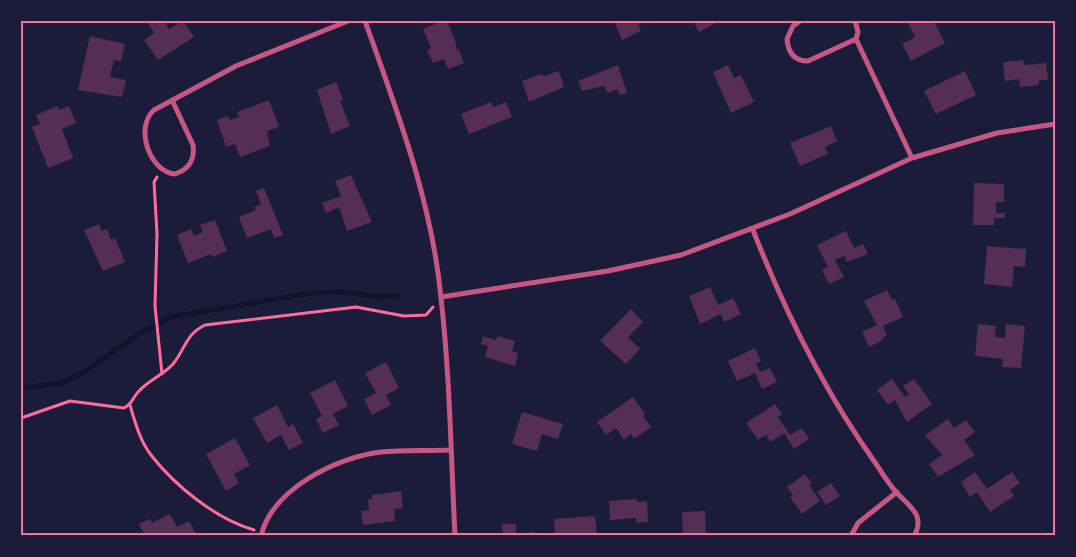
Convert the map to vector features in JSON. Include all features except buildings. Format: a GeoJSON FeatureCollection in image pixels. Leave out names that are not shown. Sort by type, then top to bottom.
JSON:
{"type":"FeatureCollection","features":[{"type":"Feature","properties":{"kind":"street"},"geometry":{"type":"LineString","coordinates":[[172,100],[193,145],[194,152],[188,166],[175,174],[161,170],[156,164],[144,133],[144,124],[147,116],[154,110],[172,100],[236,66],[348,21]]}},
{"type":"Feature","properties":{"kind":"street"},"geometry":{"type":"LineString","coordinates":[[365,21],[413,162],[425,205],[441,297],[455,536]]}},
{"type":"Feature","properties":{"kind":"street"},"geometry":{"type":"LineString","coordinates":[[800,21],[793,26],[786,39],[791,53],[801,61],[808,61],[856,39]]}},
{"type":"Feature","properties":{"kind":"street"},"geometry":{"type":"LineString","coordinates":[[855,21],[858,32],[856,39],[912,158]]}},
{"type":"Feature","properties":{"kind":"street"},"geometry":{"type":"LineString","coordinates":[[441,297],[649,264],[709,246],[753,230],[912,158],[998,133],[1055,124]]}},
{"type":"Feature","properties":{"kind":"street"},"geometry":{"type":"LineString","coordinates":[[753,230],[782,303],[827,390],[896,492],[912,506],[918,522],[914,536]]}},
{"type":"Feature","properties":{"kind":"street"},"geometry":{"type":"LineString","coordinates":[[261,534],[269,517],[283,498],[300,484],[344,460],[381,452],[451,450]]}},
{"type":"Feature","properties":{"kind":"street"},"geometry":{"type":"LineString","coordinates":[[851,536],[858,523],[896,492]]}},
{"type":"Feature","properties":{"kind":"path"},"geometry":{"type":"LineString","coordinates":[[161,170],[154,182],[157,234],[155,306],[162,374]]}},
{"type":"Feature","properties":{"kind":"path"},"geometry":{"type":"LineString","coordinates":[[21,418],[70,401],[88,402],[114,408],[124,408],[130,405],[140,390],[174,363],[190,334],[205,325],[356,307],[404,316],[426,315],[441,297]]}},
{"type":"Feature","properties":{"kind":"path"},"geometry":{"type":"LineString","coordinates":[[130,405],[141,440],[162,467],[210,508],[238,525],[261,534]]}},
{"type":"Feature","properties":{"kind":"waterway"},"geometry":{"type":"LineString","coordinates":[[21,388],[62,383],[82,373],[139,334],[170,317],[312,293],[340,292],[383,297],[398,296]]}}]}
